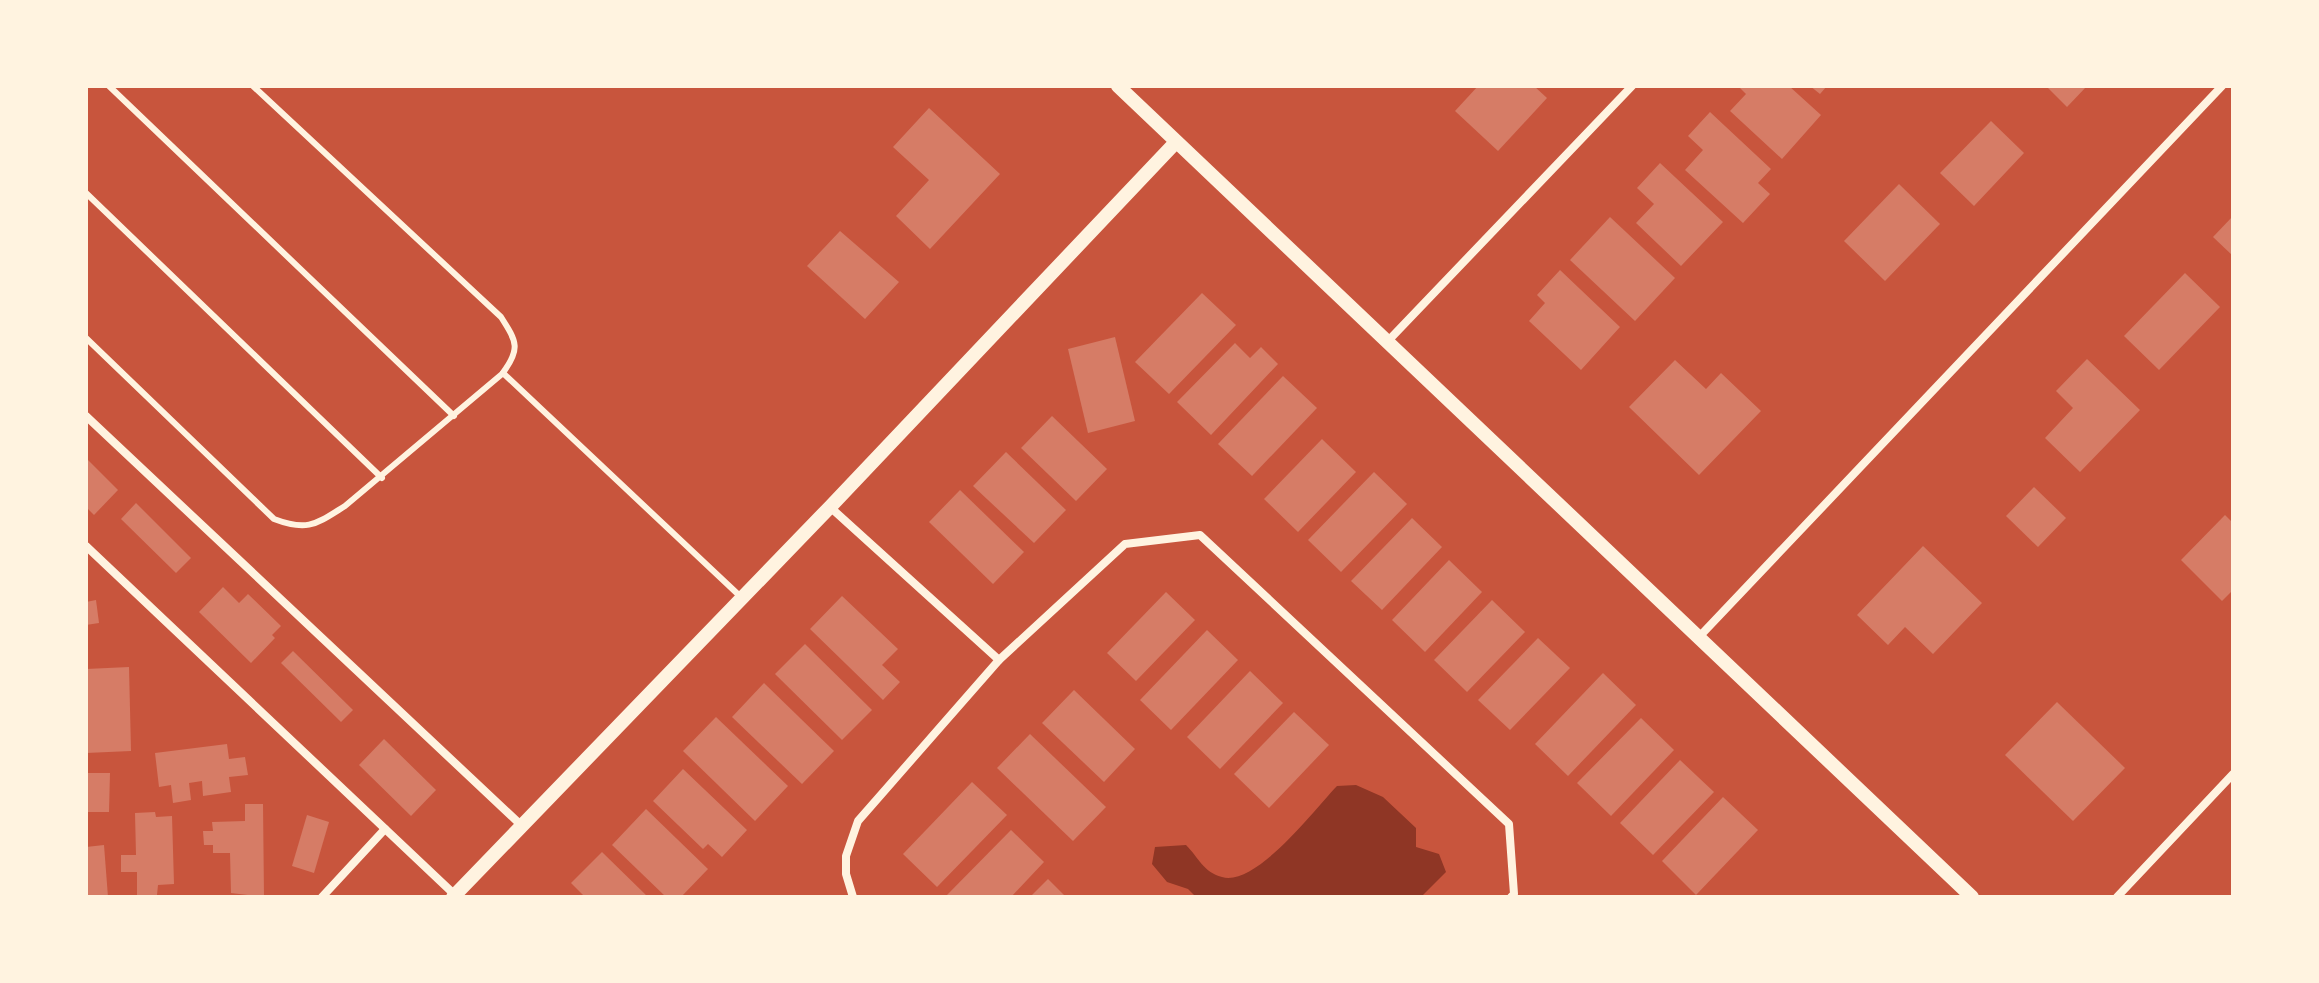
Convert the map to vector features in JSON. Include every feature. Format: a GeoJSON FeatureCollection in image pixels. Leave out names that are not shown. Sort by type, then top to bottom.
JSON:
{"type":"FeatureCollection","features":[{"type":"Feature","properties":{"kind":"street"},"geometry":{"type":"LineString","coordinates":[[1118,86],[1972,897]]}},
{"type":"Feature","properties":{"kind":"street"},"geometry":{"type":"LineString","coordinates":[[1388,341],[1632,86]]}},
{"type":"Feature","properties":{"kind":"street"},"geometry":{"type":"LineString","coordinates":[[1699,637],[2222,86]]}},
{"type":"Feature","properties":{"kind":"street"},"geometry":{"type":"LineString","coordinates":[[86,546],[454,896],[830,507],[1176,142]]}},
{"type":"Feature","properties":{"kind":"street"},"geometry":{"type":"LineString","coordinates":[[86,416],[522,826]]}},
{"type":"Feature","properties":{"kind":"street"},"geometry":{"type":"LineString","coordinates":[[830,507],[999,660]]}},
{"type":"Feature","properties":{"kind":"street"},"geometry":{"type":"LineString","coordinates":[[853,897],[846,874],[846,856],[858,821],[999,660],[1125,544],[1200,535],[1509,824],[1514,894],[1511,897]]}},
{"type":"Feature","properties":{"kind":"street"},"geometry":{"type":"LineString","coordinates":[[2117,897],[2233,774]]}},
{"type":"Feature","properties":{"kind":"street"},"geometry":{"type":"LineString","coordinates":[[322,897],[385,829]]}},
{"type":"Feature","properties":{"kind":"lane"},"geometry":{"type":"LineString","coordinates":[[109,86],[454,416]]}},
{"type":"Feature","properties":{"kind":"lane"},"geometry":{"type":"LineString","coordinates":[[86,338],[274,519],[295,527],[316,524],[382,478],[503,373],[515,357],[515,339],[501,317],[253,86]]}},
{"type":"Feature","properties":{"kind":"lane"},"geometry":{"type":"LineString","coordinates":[[86,193],[382,478]]}},
{"type":"Feature","properties":{"kind":"lane"},"geometry":{"type":"LineString","coordinates":[[503,373],[742,598]]}},
{"type":"Feature","properties":{"kind":"shaded area"},"geometry":{"type":"Polygon","coordinates":[[[1356,785],[1383,797],[1416,828],[1416,847],[1439,854],[1446,872],[1421,897],[1196,897],[1188,889],[1167,882],[1152,864],[1155,847],[1186,845],[1210,872],[1222,877],[1236,877],[1268,859],[1337,786],[1356,785]]]}},
{"type":"Feature","properties":{"kind":"building"},"geometry":{"type":"Polygon","coordinates":[[[1478,86],[1534,86],[1547,98],[1498,151],[1455,111],[1478,86]]]}},
{"type":"Feature","properties":{"kind":"building"},"geometry":{"type":"Polygon","coordinates":[[[1738,86],[1789,86],[1821,115],[1782,159],[1730,111],[1746,94],[1738,86]]]}},
{"type":"Feature","properties":{"kind":"building"},"geometry":{"type":"Polygon","coordinates":[[[1810,86],[1827,86],[1820,94],[1810,86]]]}},
{"type":"Feature","properties":{"kind":"building"},"geometry":{"type":"Polygon","coordinates":[[[2046,86],[2087,86],[2067,107],[2046,86]]]}},
{"type":"Feature","properties":{"kind":"building"},"geometry":{"type":"Polygon","coordinates":[[[929,108],[1000,174],[930,249],[896,216],[929,180],[893,147],[929,108]]]}},
{"type":"Feature","properties":{"kind":"building"},"geometry":{"type":"Polygon","coordinates":[[[1710,112],[1771,169],[1758,183],[1770,194],[1743,223],[1685,170],[1703,150],[1688,136],[1710,112]]]}},
{"type":"Feature","properties":{"kind":"building"},"geometry":{"type":"Polygon","coordinates":[[[1991,121],[2024,153],[1974,206],[1940,173],[1991,121]]]}},
{"type":"Feature","properties":{"kind":"building"},"geometry":{"type":"Polygon","coordinates":[[[1660,163],[1723,222],[1681,266],[1636,223],[1654,204],[1637,188],[1660,163]]]}},
{"type":"Feature","properties":{"kind":"building"},"geometry":{"type":"Polygon","coordinates":[[[1899,184],[1940,224],[1885,281],[1844,241],[1899,184]]]}},
{"type":"Feature","properties":{"kind":"building"},"geometry":{"type":"Polygon","coordinates":[[[2233,216],[2233,256],[2213,237],[2233,216]]]}},
{"type":"Feature","properties":{"kind":"building"},"geometry":{"type":"Polygon","coordinates":[[[1610,217],[1675,278],[1635,321],[1570,260],[1610,217]]]}},
{"type":"Feature","properties":{"kind":"building"},"geometry":{"type":"Polygon","coordinates":[[[840,231],[899,282],[865,319],[807,266],[840,231]]]}},
{"type":"Feature","properties":{"kind":"building"},"geometry":{"type":"Polygon","coordinates":[[[1560,270],[1620,327],[1581,370],[1529,321],[1545,303],[1537,295],[1560,270]]]}},
{"type":"Feature","properties":{"kind":"building"},"geometry":{"type":"Polygon","coordinates":[[[2185,273],[2220,307],[2159,370],[2124,336],[2185,273]]]}},
{"type":"Feature","properties":{"kind":"building"},"geometry":{"type":"Polygon","coordinates":[[[1202,293],[1236,325],[1169,394],[1135,362],[1202,293]]]}},
{"type":"Feature","properties":{"kind":"building"},"geometry":{"type":"Polygon","coordinates":[[[1115,337],[1135,421],[1088,433],[1068,349],[1115,337]]]}},
{"type":"Feature","properties":{"kind":"building"},"geometry":{"type":"Polygon","coordinates":[[[1235,343],[1250,358],[1261,347],[1278,364],[1211,435],[1177,402],[1235,343]]]}},
{"type":"Feature","properties":{"kind":"building"},"geometry":{"type":"Polygon","coordinates":[[[2087,359],[2140,410],[2080,472],[2045,438],[2073,408],[2056,391],[2087,359]]]}},
{"type":"Feature","properties":{"kind":"building"},"geometry":{"type":"Polygon","coordinates":[[[1675,360],[1706,389],[1721,373],[1761,411],[1699,475],[1629,407],[1675,360]]]}},
{"type":"Feature","properties":{"kind":"building"},"geometry":{"type":"Polygon","coordinates":[[[1283,376],[1317,408],[1252,476],[1218,444],[1283,376]]]}},
{"type":"Feature","properties":{"kind":"building"},"geometry":{"type":"Polygon","coordinates":[[[1052,416],[1107,469],[1076,501],[1021,448],[1052,416]]]}},
{"type":"Feature","properties":{"kind":"building"},"geometry":{"type":"Polygon","coordinates":[[[1322,439],[1356,472],[1298,532],[1264,499],[1322,439]]]}},
{"type":"Feature","properties":{"kind":"building"},"geometry":{"type":"Polygon","coordinates":[[[1006,452],[1066,510],[1034,543],[973,486],[1006,452]]]}},
{"type":"Feature","properties":{"kind":"building"},"geometry":{"type":"Polygon","coordinates":[[[86,458],[118,490],[94,515],[86,507],[86,458]]]}},
{"type":"Feature","properties":{"kind":"building"},"geometry":{"type":"Polygon","coordinates":[[[1374,472],[1407,504],[1341,572],[1308,540],[1374,472]]]}},
{"type":"Feature","properties":{"kind":"building"},"geometry":{"type":"Polygon","coordinates":[[[2034,487],[2066,518],[2038,547],[2006,516],[2034,487]]]}},
{"type":"Feature","properties":{"kind":"building"},"geometry":{"type":"Polygon","coordinates":[[[960,490],[1024,552],[993,584],[929,522],[960,490]]]}},
{"type":"Feature","properties":{"kind":"building"},"geometry":{"type":"Polygon","coordinates":[[[136,503],[191,558],[176,573],[121,519],[136,503]]]}},
{"type":"Feature","properties":{"kind":"building"},"geometry":{"type":"Polygon","coordinates":[[[2225,515],[2233,523],[2233,590],[2222,601],[2181,560],[2225,515]]]}},
{"type":"Feature","properties":{"kind":"building"},"geometry":{"type":"Polygon","coordinates":[[[1412,518],[1442,547],[1382,610],[1351,581],[1412,518]]]}},
{"type":"Feature","properties":{"kind":"building"},"geometry":{"type":"Polygon","coordinates":[[[1923,546],[1982,603],[1933,654],[1905,627],[1888,645],[1857,615],[1923,546]]]}},
{"type":"Feature","properties":{"kind":"building"},"geometry":{"type":"Polygon","coordinates":[[[1449,560],[1482,592],[1425,652],[1392,620],[1449,560]]]}},
{"type":"Feature","properties":{"kind":"building"},"geometry":{"type":"Polygon","coordinates":[[[223,587],[239,603],[248,594],[281,626],[272,635],[275,638],[251,663],[199,612],[223,587]]]}},
{"type":"Feature","properties":{"kind":"building"},"geometry":{"type":"Polygon","coordinates":[[[1166,592],[1195,620],[1136,681],[1107,653],[1166,592]]]}},
{"type":"Feature","properties":{"kind":"building"},"geometry":{"type":"Polygon","coordinates":[[[842,596],[898,649],[882,665],[900,682],[883,700],[810,629],[842,596]]]}},
{"type":"Feature","properties":{"kind":"building"},"geometry":{"type":"Polygon","coordinates":[[[96,600],[99,623],[86,625],[86,602],[96,600]]]}},
{"type":"Feature","properties":{"kind":"building"},"geometry":{"type":"Polygon","coordinates":[[[1492,600],[1525,632],[1467,692],[1434,660],[1492,600]]]}},
{"type":"Feature","properties":{"kind":"building"},"geometry":{"type":"Polygon","coordinates":[[[1207,630],[1238,660],[1171,730],[1140,700],[1207,630]]]}},
{"type":"Feature","properties":{"kind":"building"},"geometry":{"type":"Polygon","coordinates":[[[1538,638],[1570,668],[1510,730],[1478,700],[1538,638]]]}},
{"type":"Feature","properties":{"kind":"building"},"geometry":{"type":"Polygon","coordinates":[[[805,644],[872,710],[842,740],[775,674],[805,644]]]}},
{"type":"Feature","properties":{"kind":"building"},"geometry":{"type":"Polygon","coordinates":[[[293,651],[353,710],[341,722],[281,663],[293,651]]]}},
{"type":"Feature","properties":{"kind":"building"},"geometry":{"type":"Polygon","coordinates":[[[129,667],[131,751],[86,753],[86,669],[129,667]]]}},
{"type":"Feature","properties":{"kind":"building"},"geometry":{"type":"Polygon","coordinates":[[[1250,671],[1283,703],[1220,769],[1187,737],[1250,671]]]}},
{"type":"Feature","properties":{"kind":"building"},"geometry":{"type":"Polygon","coordinates":[[[1603,673],[1636,705],[1568,776],[1535,744],[1603,673]]]}},
{"type":"Feature","properties":{"kind":"building"},"geometry":{"type":"Polygon","coordinates":[[[764,683],[834,751],[802,784],[732,717],[764,683]]]}},
{"type":"Feature","properties":{"kind":"building"},"geometry":{"type":"Polygon","coordinates":[[[1074,690],[1135,749],[1104,782],[1042,723],[1074,690]]]}},
{"type":"Feature","properties":{"kind":"building"},"geometry":{"type":"Polygon","coordinates":[[[2057,702],[2125,768],[2073,821],[2005,755],[2057,702]]]}},
{"type":"Feature","properties":{"kind":"building"},"geometry":{"type":"Polygon","coordinates":[[[1294,712],[1329,745],[1269,808],[1234,774],[1294,712]]]}},
{"type":"Feature","properties":{"kind":"building"},"geometry":{"type":"Polygon","coordinates":[[[716,717],[788,786],[755,821],[683,751],[716,717]]]}},
{"type":"Feature","properties":{"kind":"building"},"geometry":{"type":"Polygon","coordinates":[[[1641,718],[1674,750],[1611,816],[1577,783],[1641,718]]]}},
{"type":"Feature","properties":{"kind":"building"},"geometry":{"type":"Polygon","coordinates":[[[1030,734],[1106,807],[1073,841],[997,768],[1030,734]]]}},
{"type":"Feature","properties":{"kind":"building"},"geometry":{"type":"Polygon","coordinates":[[[384,739],[436,790],[411,816],[359,765],[384,739]]]}},
{"type":"Feature","properties":{"kind":"building"},"geometry":{"type":"Polygon","coordinates":[[[227,744],[229,759],[245,757],[248,775],[229,777],[231,792],[203,796],[202,781],[189,783],[191,800],[173,803],[171,785],[159,787],[155,753],[227,744]]]}},
{"type":"Feature","properties":{"kind":"building"},"geometry":{"type":"Polygon","coordinates":[[[1680,760],[1714,792],[1653,855],[1620,823],[1680,760]]]}},
{"type":"Feature","properties":{"kind":"building"},"geometry":{"type":"Polygon","coordinates":[[[683,769],[747,830],[722,857],[708,844],[703,849],[653,801],[683,769]]]}},
{"type":"Feature","properties":{"kind":"building"},"geometry":{"type":"Polygon","coordinates":[[[86,773],[110,773],[109,812],[86,812],[86,773]]]}},
{"type":"Feature","properties":{"kind":"building"},"geometry":{"type":"Polygon","coordinates":[[[972,782],[1007,815],[937,887],[903,854],[972,782]]]}},
{"type":"Feature","properties":{"kind":"building"},"geometry":{"type":"Polygon","coordinates":[[[1723,797],[1758,830],[1696,895],[1662,861],[1723,797]]]}},
{"type":"Feature","properties":{"kind":"building"},"geometry":{"type":"Polygon","coordinates":[[[245,804],[263,804],[264,897],[231,893],[230,853],[213,853],[213,845],[204,845],[203,831],[213,831],[212,822],[245,821],[245,804]]]}},
{"type":"Feature","properties":{"kind":"building"},"geometry":{"type":"Polygon","coordinates":[[[646,809],[708,869],[681,897],[666,897],[612,845],[646,809]]]}},
{"type":"Feature","properties":{"kind":"building"},"geometry":{"type":"Polygon","coordinates":[[[155,812],[156,817],[172,816],[174,884],[158,885],[157,895],[137,895],[137,872],[121,872],[121,855],[136,855],[135,813],[155,812]]]}},
{"type":"Feature","properties":{"kind":"building"},"geometry":{"type":"Polygon","coordinates":[[[307,815],[329,822],[314,873],[292,866],[307,815]]]}},
{"type":"Feature","properties":{"kind":"building"},"geometry":{"type":"Polygon","coordinates":[[[1011,830],[1044,862],[1011,897],[945,897],[1011,830]]]}},
{"type":"Feature","properties":{"kind":"building"},"geometry":{"type":"Polygon","coordinates":[[[104,845],[108,897],[86,897],[86,847],[104,845]]]}},
{"type":"Feature","properties":{"kind":"building"},"geometry":{"type":"Polygon","coordinates":[[[602,852],[648,897],[585,897],[571,883],[602,852]]]}},
{"type":"Feature","properties":{"kind":"building"},"geometry":{"type":"Polygon","coordinates":[[[1048,879],[1066,897],[1030,897],[1048,879]]]}}]}
